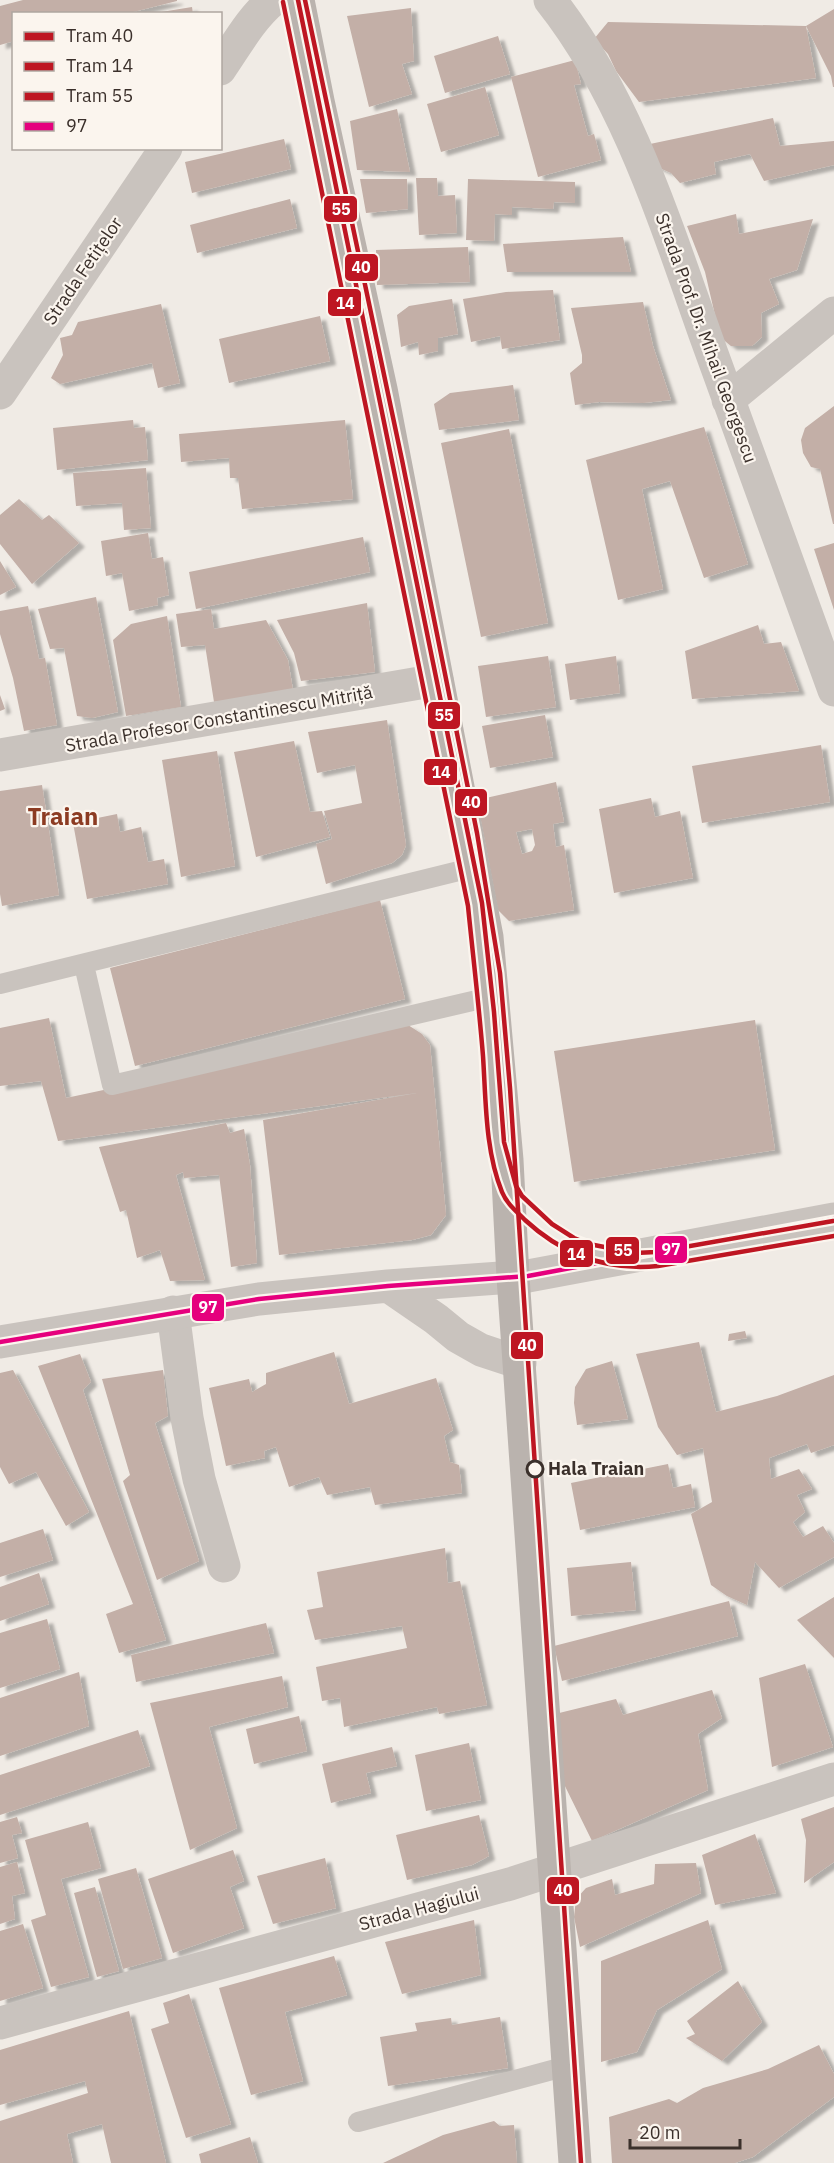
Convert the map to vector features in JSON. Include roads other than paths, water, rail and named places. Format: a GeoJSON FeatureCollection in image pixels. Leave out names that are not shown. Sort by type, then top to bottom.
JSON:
{"type":"FeatureCollection","features":[{"type":"Feature","properties":{"kind":"main road"},"geometry":{"type":"LineString","coordinates":[[298,0],[381,389],[487,937],[507,1160],[513,1277],[575,2163]]}},
{"type":"Feature","properties":{"kind":"street"},"geometry":{"type":"LineString","coordinates":[[222,66],[250,26],[273,0]]}},
{"type":"Feature","properties":{"kind":"street","name":"Strada Prof. Dr. Mihail Georgescu"},"geometry":{"type":"LineString","coordinates":[[550,0],[574,31],[602,79],[651,186],[834,690]]}},
{"type":"Feature","properties":{"kind":"street","name":"Strada Fetițelor"},"geometry":{"type":"LineString","coordinates":[[0,393],[165,150]]}},
{"type":"Feature","properties":{"kind":"street"},"geometry":{"type":"LineString","coordinates":[[728,400],[834,313]]}},
{"type":"Feature","properties":{"kind":"street","name":"Strada Profesor Constantinescu Mitriță"},"geometry":{"type":"LineString","coordinates":[[0,755],[437,680]]}},
{"type":"Feature","properties":{"kind":"street"},"geometry":{"type":"LineString","coordinates":[[0,1342],[259,1299],[388,1286],[528,1276],[834,1219]]}},
{"type":"Feature","properties":{"kind":"street"},"geometry":{"type":"LineString","coordinates":[[388,1286],[458,1337],[481,1350],[520,1363]]}},
{"type":"Feature","properties":{"kind":"street"},"geometry":{"type":"LineString","coordinates":[[173,1312],[187,1418],[197,1469],[224,1566]]}},
{"type":"Feature","properties":{"kind":"street","name":"Strada Hagiului"},"geometry":{"type":"LineString","coordinates":[[0,2023],[499,1887],[834,1779]]}},
{"type":"Feature","properties":{"kind":"lane"},"geometry":{"type":"LineString","coordinates":[[0,984],[475,867]]}},
{"type":"Feature","properties":{"kind":"lane"},"geometry":{"type":"LineString","coordinates":[[84,965],[112,1085],[494,996]]}},
{"type":"Feature","properties":{"kind":"lane"},"geometry":{"type":"LineString","coordinates":[[358,2122],[567,2066]]}},
{"type":"Feature","properties":{"kind":"tram line","name":"55"},"geometry":{"type":"LineString","coordinates":[[298,0],[482,903],[494,1012],[504,1142],[516,1186],[522,1196],[552,1224],[574,1238],[589,1244],[635,1253],[656,1252],[833,1221]]}},
{"type":"Feature","properties":{"kind":"tram line","name":"40"},"geometry":{"type":"LineString","coordinates":[[305,0],[402,460],[477,833],[500,973],[510,1088],[581,2163]]}},
{"type":"Feature","properties":{"kind":"tram line","name":"14"},"geometry":{"type":"LineString","coordinates":[[283,2],[468,906],[489,1142],[502,1192],[509,1204],[525,1220],[555,1243],[587,1258],[621,1266],[658,1266],[834,1236]]}},
{"type":"Feature","properties":{"kind":"place","name":"Hala Traian"},"geometry":{"type":"Point","coordinates":[535,1469]}},
{"type":"Feature","properties":{"kind":"district","name":"Traian"},"geometry":{"type":"Point","coordinates":[63,817]}}]}
